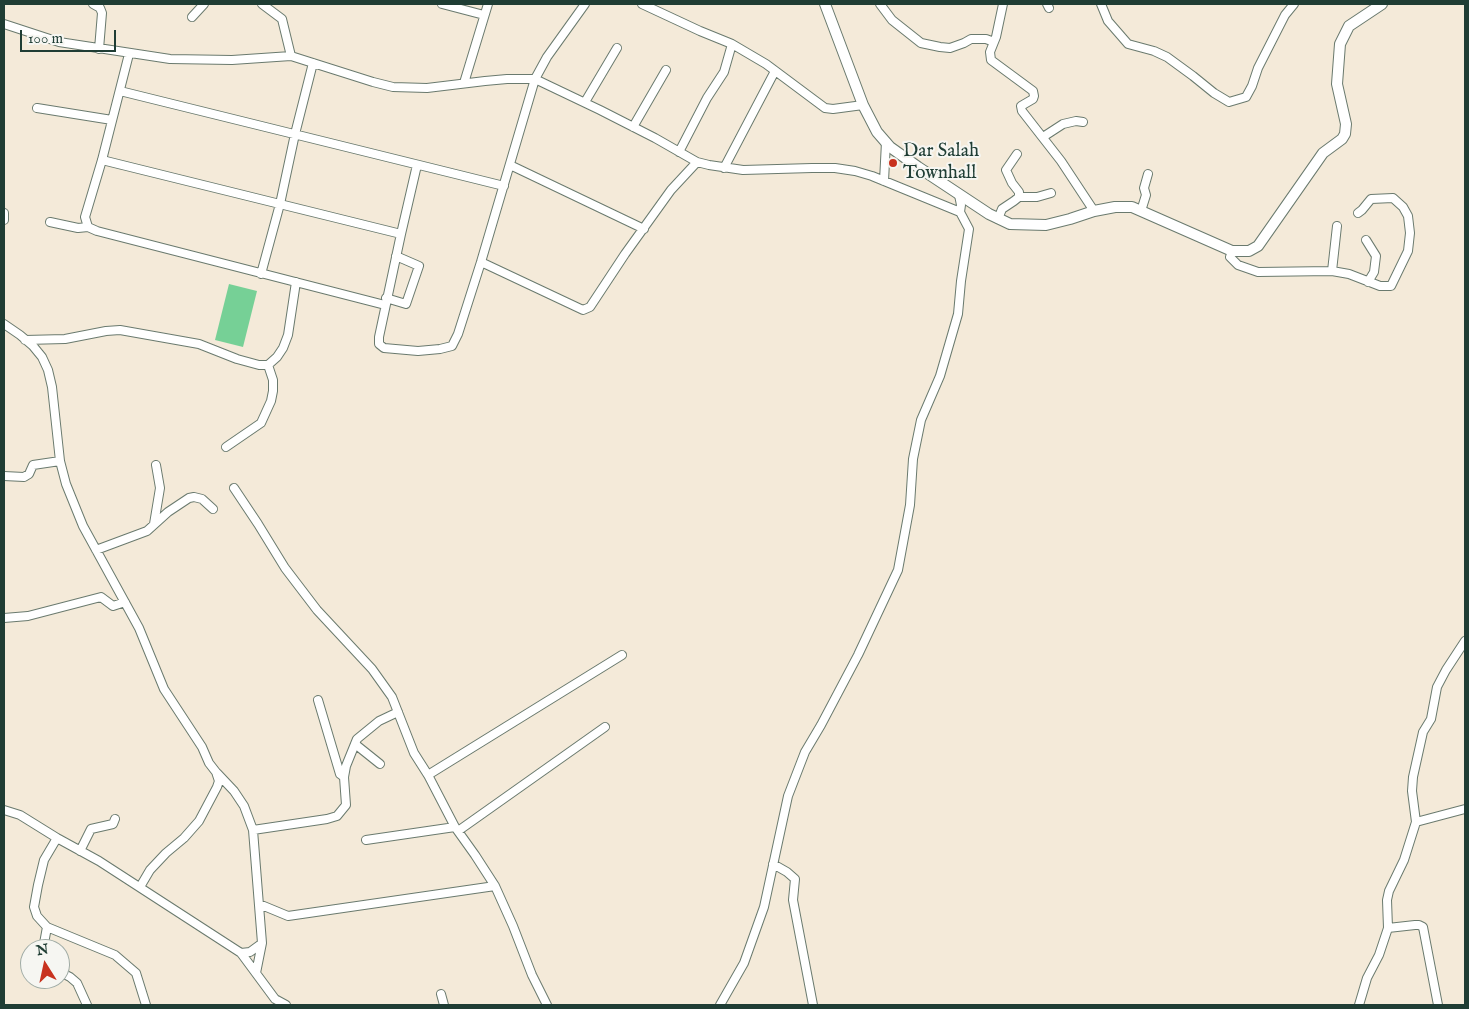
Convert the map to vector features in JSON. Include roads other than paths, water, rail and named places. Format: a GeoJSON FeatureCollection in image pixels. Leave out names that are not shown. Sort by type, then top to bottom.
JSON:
{"type":"FeatureCollection","features":[{"type":"Feature","properties":{"kind":"street"},"geometry":{"type":"LineString","coordinates":[[93,4],[100,8],[102,14],[99,49]]}},
{"type":"Feature","properties":{"kind":"street"},"geometry":{"type":"LineString","coordinates":[[192,17],[204,4]]}},
{"type":"Feature","properties":{"kind":"street"},"geometry":{"type":"LineString","coordinates":[[262,4],[282,18],[291,56]]}},
{"type":"Feature","properties":{"kind":"street"},"geometry":{"type":"LineString","coordinates":[[442,4],[484,15]]}},
{"type":"Feature","properties":{"kind":"street"},"geometry":{"type":"LineString","coordinates":[[464,83],[488,4]]}},
{"type":"Feature","properties":{"kind":"street"},"geometry":{"type":"LineString","coordinates":[[417,165],[400,234],[379,344],[384,348],[418,351],[452,346],[458,334],[535,80],[547,57],[585,4]]}},
{"type":"Feature","properties":{"kind":"street"},"geometry":{"type":"LineString","coordinates":[[642,4],[732,44],[775,71],[825,108],[833,109],[863,105]]}},
{"type":"Feature","properties":{"kind":"street"},"geometry":{"type":"LineString","coordinates":[[825,4],[863,105],[877,132],[890,147],[989,214],[1010,224],[1046,225],[1094,211],[1114,207],[1132,207],[1232,251],[1249,252],[1258,246],[1323,153],[1342,139],[1345,134],[1346,124],[1337,84],[1340,44],[1349,26],[1382,4]]}},
{"type":"Feature","properties":{"kind":"street"},"geometry":{"type":"LineString","coordinates":[[880,4],[892,20],[921,43],[950,48],[964,44],[971,39],[986,39],[994,42]]}},
{"type":"Feature","properties":{"kind":"street"},"geometry":{"type":"LineString","coordinates":[[1004,4],[990,52],[992,60],[1033,92],[1034,99],[1021,106],[1022,111],[1061,161],[1094,211]]}},
{"type":"Feature","properties":{"kind":"street"},"geometry":{"type":"LineString","coordinates":[[1101,4],[1108,21],[1128,44],[1154,51],[1166,57],[1219,97],[1229,102],[1246,97],[1258,68],[1285,15],[1294,4]]}},
{"type":"Feature","properties":{"kind":"street"},"geometry":{"type":"LineString","coordinates":[[4,24],[59,42],[170,59],[232,60],[291,56],[393,87],[427,88],[507,79],[535,80],[633,126],[697,162],[724,168],[760,170],[835,168],[855,171],[960,212],[970,229],[961,281],[958,314],[940,376],[921,420],[913,459],[910,505],[898,570],[858,655],[821,726],[805,752],[788,796],[764,907],[744,963],[720,1005]]}},
{"type":"Feature","properties":{"kind":"street"},"geometry":{"type":"LineString","coordinates":[[679,152],[724,72],[732,44]]}},
{"type":"Feature","properties":{"kind":"street"},"geometry":{"type":"LineString","coordinates":[[585,102],[617,48]]}},
{"type":"Feature","properties":{"kind":"street"},"geometry":{"type":"LineString","coordinates":[[88,227],[85,217],[102,160],[129,54]]}},
{"type":"Feature","properties":{"kind":"street"},"geometry":{"type":"LineString","coordinates":[[261,274],[314,63]]}},
{"type":"Feature","properties":{"kind":"street"},"geometry":{"type":"LineString","coordinates":[[633,126],[666,70]]}},
{"type":"Feature","properties":{"kind":"street"},"geometry":{"type":"LineString","coordinates":[[724,168],[775,71]]}},
{"type":"Feature","properties":{"kind":"street"},"geometry":{"type":"LineString","coordinates":[[120,91],[504,186]]}},
{"type":"Feature","properties":{"kind":"street"},"geometry":{"type":"LineString","coordinates":[[37,108],[112,120]]}},
{"type":"Feature","properties":{"kind":"street"},"geometry":{"type":"LineString","coordinates":[[1043,137],[1063,124],[1076,121],[1083,122]]}},
{"type":"Feature","properties":{"kind":"street"},"geometry":{"type":"LineString","coordinates":[[884,181],[886,142]]}},
{"type":"Feature","properties":{"kind":"street"},"geometry":{"type":"LineString","coordinates":[[1017,154],[1006,170],[1019,192],[1019,197]]}},
{"type":"Feature","properties":{"kind":"street"},"geometry":{"type":"LineString","coordinates":[[102,160],[400,234]]}},
{"type":"Feature","properties":{"kind":"street"},"geometry":{"type":"LineString","coordinates":[[481,262],[582,310],[590,307],[671,190],[697,162]]}},
{"type":"Feature","properties":{"kind":"street"},"geometry":{"type":"LineString","coordinates":[[510,165],[644,229]]}},
{"type":"Feature","properties":{"kind":"street"},"geometry":{"type":"LineString","coordinates":[[1141,211],[1146,195],[1144,188],[1148,174]]}},
{"type":"Feature","properties":{"kind":"street"},"geometry":{"type":"LineString","coordinates":[[998,218],[1002,208],[1019,197],[1037,197],[1051,193]]}},
{"type":"Feature","properties":{"kind":"street"},"geometry":{"type":"LineString","coordinates":[[959,195],[960,212]]}},
{"type":"Feature","properties":{"kind":"street"},"geometry":{"type":"LineString","coordinates":[[1232,251],[1230,257],[1238,265],[1258,272],[1332,271],[1349,274],[1380,286],[1392,286],[1408,251],[1410,233],[1408,216],[1403,207],[1393,198],[1371,199],[1358,213]]}},
{"type":"Feature","properties":{"kind":"street"},"geometry":{"type":"LineString","coordinates":[[4,213],[4,220]]}},
{"type":"Feature","properties":{"kind":"street"},"geometry":{"type":"LineString","coordinates":[[50,222],[78,228],[88,227],[97,231],[261,274],[406,304],[419,266],[396,256]]}},
{"type":"Feature","properties":{"kind":"street"},"geometry":{"type":"LineString","coordinates":[[1332,271],[1337,226]]}},
{"type":"Feature","properties":{"kind":"street"},"geometry":{"type":"LineString","coordinates":[[1366,240],[1374,252],[1376,262],[1374,272],[1368,282]]}},
{"type":"Feature","properties":{"kind":"street"},"geometry":{"type":"LineString","coordinates":[[25,340],[65,339],[120,330],[199,344],[237,359],[258,365],[268,365],[283,348],[288,335],[296,282]]}},
{"type":"Feature","properties":{"kind":"street"},"geometry":{"type":"LineString","coordinates":[[4,324],[33,346],[42,357],[48,370],[52,387],[60,461],[69,492],[83,526],[139,628],[168,698],[202,747],[209,763],[234,791],[244,806],[253,830],[262,943],[256,973]]}},
{"type":"Feature","properties":{"kind":"street"},"geometry":{"type":"LineString","coordinates":[[226,447],[261,423],[273,391],[273,380],[268,365]]}},
{"type":"Feature","properties":{"kind":"street"},"geometry":{"type":"LineString","coordinates":[[4,476],[24,477],[29,474],[33,465],[60,461]]}},
{"type":"Feature","properties":{"kind":"street"},"geometry":{"type":"LineString","coordinates":[[154,524],[160,488],[156,465]]}},
{"type":"Feature","properties":{"kind":"street"},"geometry":{"type":"LineString","coordinates":[[234,488],[284,568],[317,610],[372,669],[392,697],[414,753],[428,775],[456,829],[494,886],[547,1005]]}},
{"type":"Feature","properties":{"kind":"street"},"geometry":{"type":"LineString","coordinates":[[96,550],[146,531],[181,503],[194,496],[202,499],[213,509]]}},
{"type":"Feature","properties":{"kind":"street"},"geometry":{"type":"LineString","coordinates":[[4,618],[28,616],[101,597],[113,606],[125,602]]}},
{"type":"Feature","properties":{"kind":"street"},"geometry":{"type":"LineString","coordinates":[[1359,1005],[1367,978],[1379,956],[1388,928],[1387,900],[1389,891],[1404,860],[1416,822],[1412,784],[1423,732],[1431,719],[1437,687],[1465,641]]}},
{"type":"Feature","properties":{"kind":"street"},"geometry":{"type":"LineString","coordinates":[[428,775],[622,655]]}},
{"type":"Feature","properties":{"kind":"street"},"geometry":{"type":"LineString","coordinates":[[318,700],[340,774],[344,777]]}},
{"type":"Feature","properties":{"kind":"street"},"geometry":{"type":"LineString","coordinates":[[253,830],[327,819],[337,816],[342,812],[346,805],[344,777],[346,766],[356,739],[379,721],[398,712]]}},
{"type":"Feature","properties":{"kind":"street"},"geometry":{"type":"LineString","coordinates":[[366,840],[456,829],[605,727]]}},
{"type":"Feature","properties":{"kind":"street"},"geometry":{"type":"LineString","coordinates":[[355,744],[380,764]]}},
{"type":"Feature","properties":{"kind":"street"},"geometry":{"type":"LineString","coordinates":[[140,886],[150,870],[199,821],[217,787],[219,780],[216,772]]}},
{"type":"Feature","properties":{"kind":"street"},"geometry":{"type":"LineString","coordinates":[[1416,822],[1465,809]]}},
{"type":"Feature","properties":{"kind":"street"},"geometry":{"type":"LineString","coordinates":[[4,810],[20,815],[140,886],[241,953],[275,999],[286,1005]]}},
{"type":"Feature","properties":{"kind":"street"},"geometry":{"type":"LineString","coordinates":[[80,850],[91,829],[112,824],[115,819]]}},
{"type":"Feature","properties":{"kind":"street"},"geometry":{"type":"LineString","coordinates":[[57,838],[44,860],[34,907],[37,916],[47,928],[115,955],[136,973],[146,1005]]}},
{"type":"Feature","properties":{"kind":"street"},"geometry":{"type":"LineString","coordinates":[[773,864],[795,879],[793,900],[813,1005]]}},
{"type":"Feature","properties":{"kind":"street"},"geometry":{"type":"LineString","coordinates":[[259,904],[288,916],[494,886]]}},
{"type":"Feature","properties":{"kind":"street"},"geometry":{"type":"LineString","coordinates":[[1388,928],[1419,925],[1423,927],[1438,1005]]}},
{"type":"Feature","properties":{"kind":"street"},"geometry":{"type":"LineString","coordinates":[[45,939],[47,928]]}},
{"type":"Feature","properties":{"kind":"street"},"geometry":{"type":"LineString","coordinates":[[241,953],[255,950],[262,943]]}},
{"type":"Feature","properties":{"kind":"street"},"geometry":{"type":"LineString","coordinates":[[70,977],[77,983],[87,1005]]}},
{"type":"Feature","properties":{"kind":"street"},"geometry":{"type":"LineString","coordinates":[[441,994],[444,1005]]}},
{"type":"Feature","properties":{"kind":"place","name":"Dar Salah Townhall"},"geometry":{"type":"Point","coordinates":[893,163]}}]}
